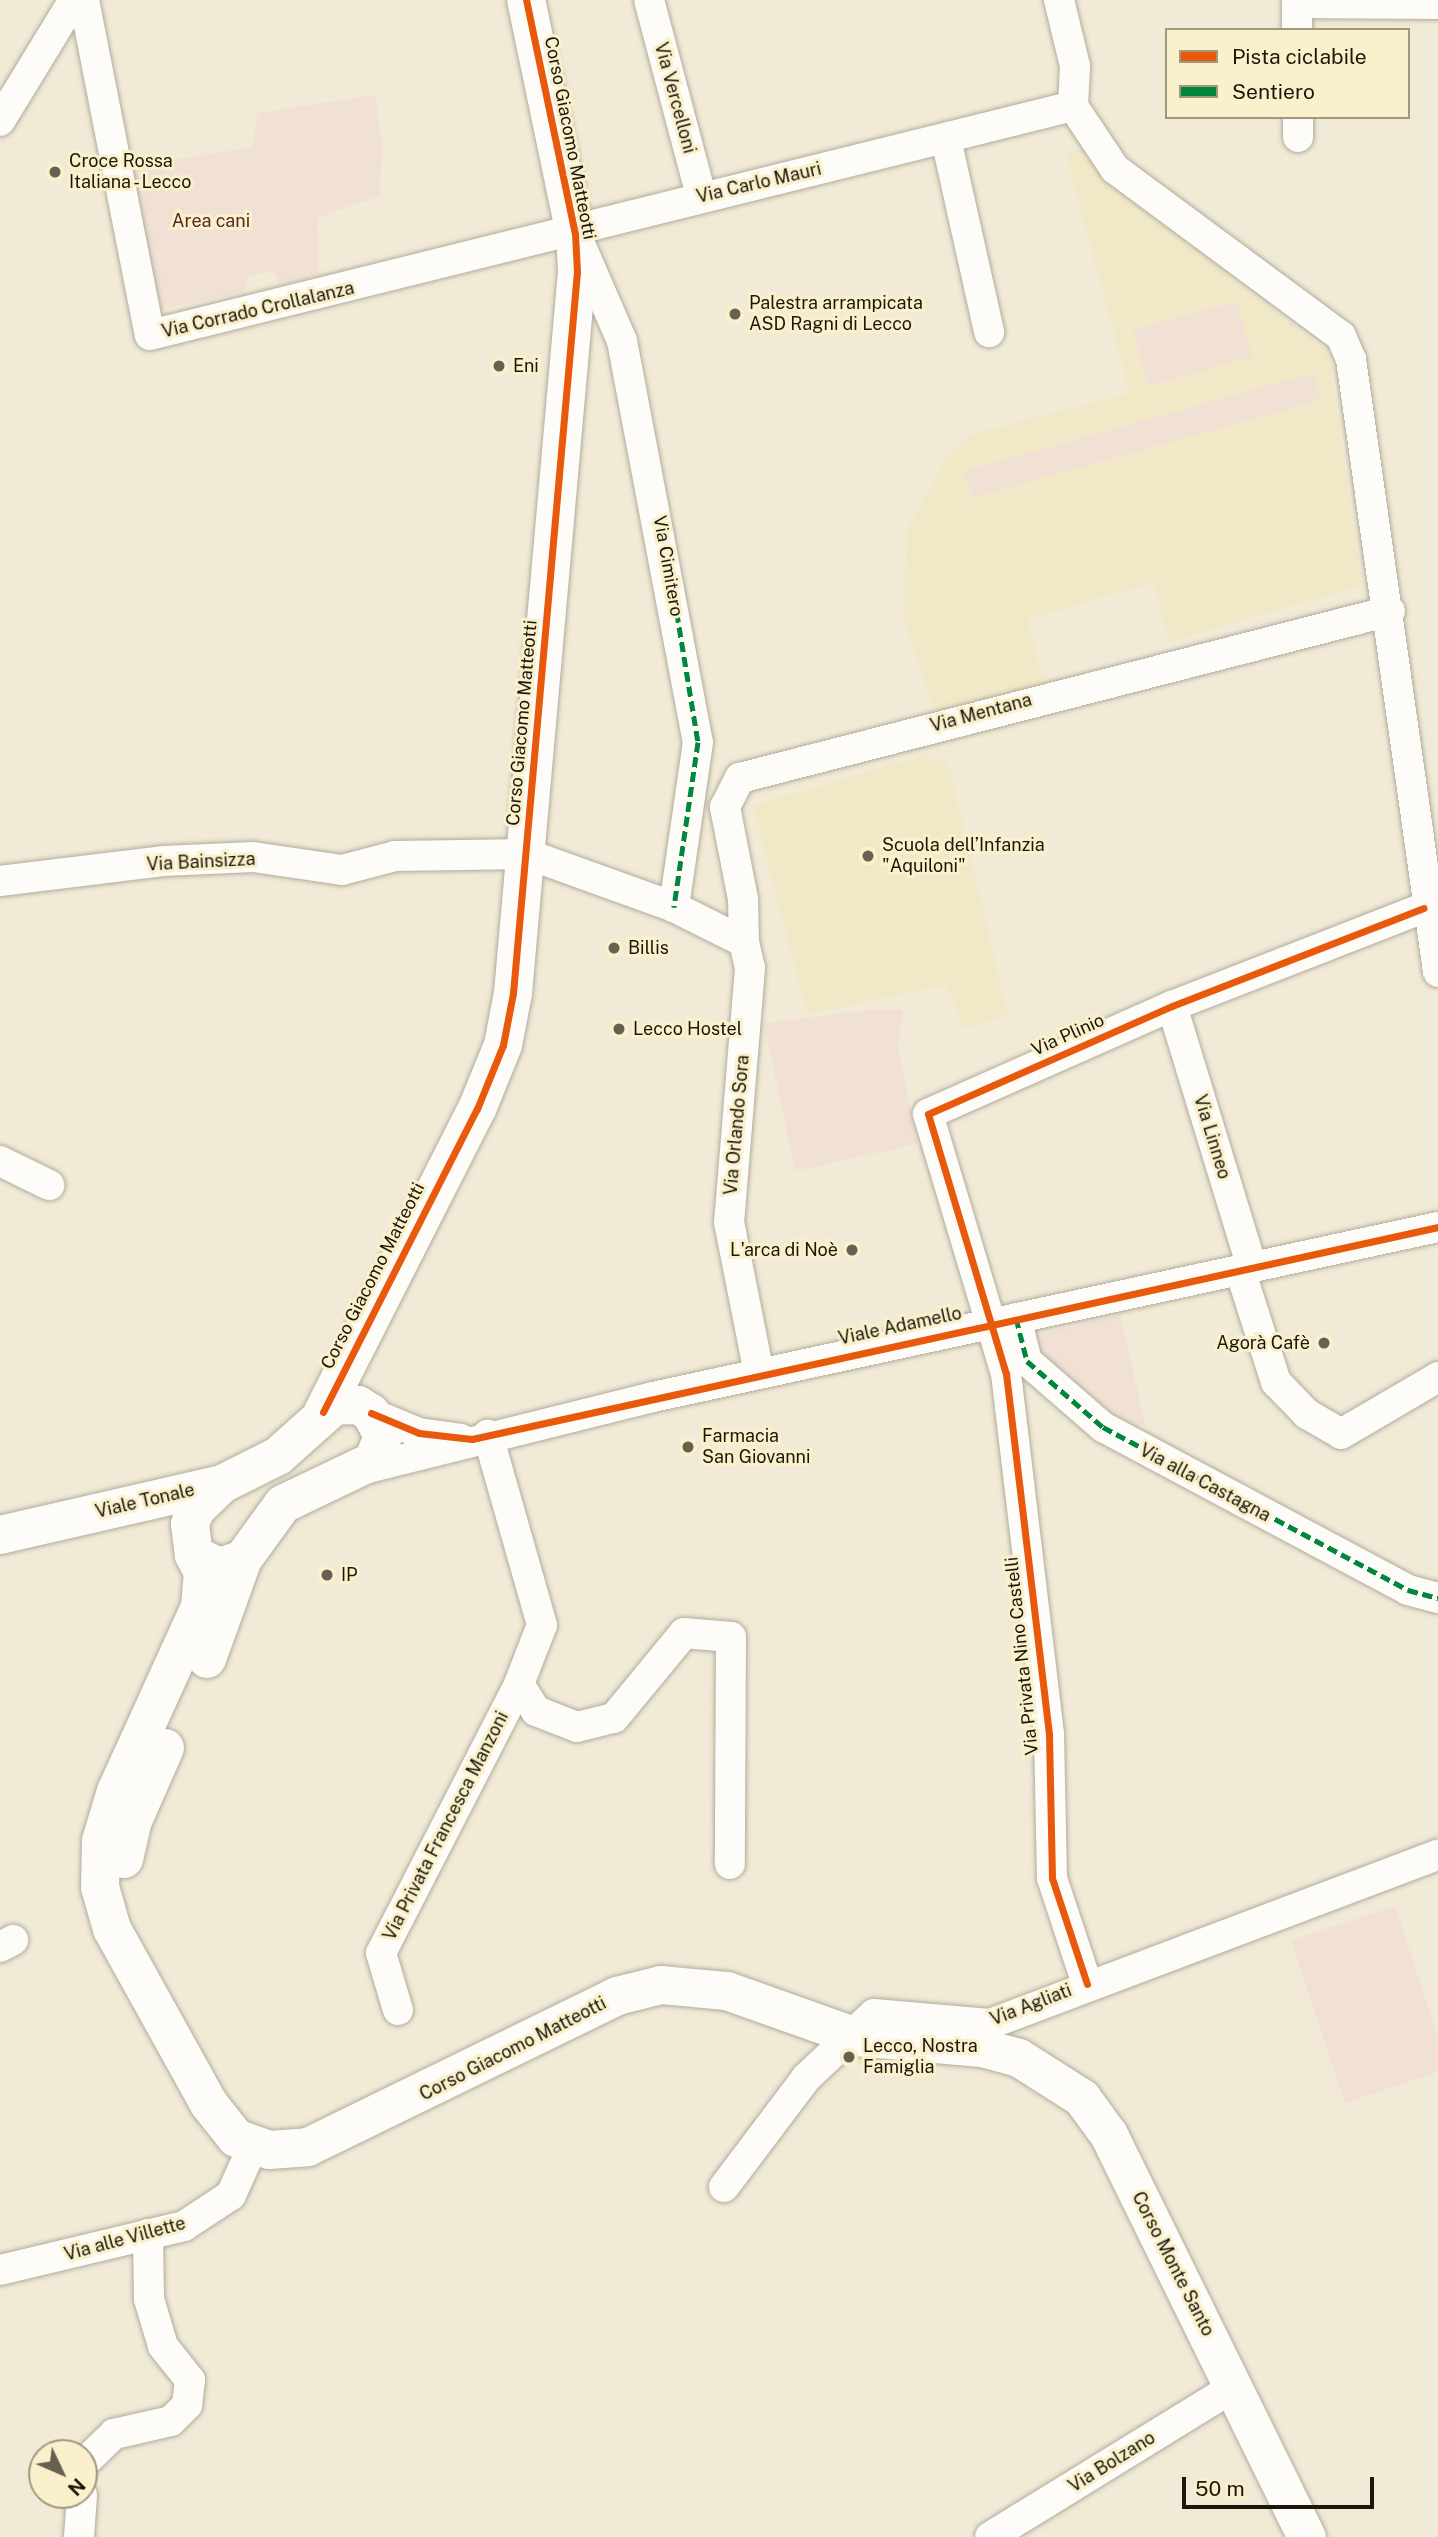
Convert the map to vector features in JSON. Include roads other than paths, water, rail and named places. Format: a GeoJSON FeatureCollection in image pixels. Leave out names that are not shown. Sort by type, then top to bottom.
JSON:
{"type":"FeatureCollection","features":[{"type":"Feature","properties":{"kind":"main road","name":"Corso Giacomo Matteotti"},"geometry":{"type":"LineString","coordinates":[[222,1484],[278,1456],[323,1412],[503,1045],[509,855],[575,234],[526,0]]}},
{"type":"Feature","properties":{"kind":"main road","name":"Corso Giacomo Matteotti"},"geometry":{"type":"LineString","coordinates":[[360,1470],[373,1461],[383,1436],[371,1413],[363,1375],[379,1302]]}},
{"type":"Feature","properties":{"kind":"main road"},"geometry":{"type":"LineString","coordinates":[[323,1412],[345,1403],[371,1413]]}},
{"type":"Feature","properties":{"kind":"main road"},"geometry":{"type":"LineString","coordinates":[[143,1974],[126,1907],[127,1842],[243,1559],[283,1504],[360,1470]]}},
{"type":"Feature","properties":{"kind":"main road"},"geometry":{"type":"LineString","coordinates":[[222,1484],[197,1509],[192,1545],[203,1572],[197,1617],[116,1791],[101,1841],[105,1909],[143,1974],[223,2125],[253,2146]]}},
{"type":"Feature","properties":{"kind":"main road","name":"Viale Tonale"},"geometry":{"type":"LineString","coordinates":[[0,1535],[222,1484]]}},
{"type":"Feature","properties":{"kind":"main road","name":"Viale Tonale"},"geometry":{"type":"LineString","coordinates":[[68,1520],[129,1519],[192,1545],[220,1567],[243,1559]]}},
{"type":"Feature","properties":{"kind":"main road","name":"Corso Giacomo Matteotti"},"geometry":{"type":"LineString","coordinates":[[253,2146],[308,2147],[617,1996],[661,1985],[727,1991],[856,2037],[982,2049]]}},
{"type":"Feature","properties":{"kind":"main road","name":"Corso Monte Santo"},"geometry":{"type":"LineString","coordinates":[[982,2049],[1035,2065],[1090,2108],[1234,2387],[1307,2537]]}},
{"type":"Feature","properties":{"kind":"street"},"geometry":{"type":"LineString","coordinates":[[0,121],[74,0]]}},
{"type":"Feature","properties":{"kind":"street","name":"Via Corrado Crollalanza"},"geometry":{"type":"LineString","coordinates":[[84,0],[150,335],[575,234]]}},
{"type":"Feature","properties":{"kind":"street","name":"Via Vercelloni"},"geometry":{"type":"LineString","coordinates":[[649,0],[701,196]]}},
{"type":"Feature","properties":{"kind":"street"},"geometry":{"type":"LineString","coordinates":[[1059,0],[1075,66],[1073,106],[1115,169],[1341,336],[1352,359],[1390,611],[1424,908],[1438,972]]}},
{"type":"Feature","properties":{"kind":"street"},"geometry":{"type":"LineString","coordinates":[[1297,28],[1297,3],[1438,4]]}},
{"type":"Feature","properties":{"kind":"street","name":"Via Carlo Mauri"},"geometry":{"type":"LineString","coordinates":[[575,234],[701,196],[946,139],[1073,106]]}},
{"type":"Feature","properties":{"kind":"street"},"geometry":{"type":"LineString","coordinates":[[946,139],[989,332]]}},
{"type":"Feature","properties":{"kind":"street","name":"Via Cimitero"},"geometry":{"type":"LineString","coordinates":[[575,234],[622,341],[667,553],[698,742],[674,907]]}},
{"type":"Feature","properties":{"kind":"street","name":"Via Mentana"},"geometry":{"type":"LineString","coordinates":[[744,942],[743,899],[725,807],[740,778],[1390,611]]}},
{"type":"Feature","properties":{"kind":"street"},"geometry":{"type":"LineString","coordinates":[[509,855],[674,907],[744,942]]}},
{"type":"Feature","properties":{"kind":"street","name":"Via Bainsizza"},"geometry":{"type":"LineString","coordinates":[[0,881],[163,861],[253,857],[342,870],[395,856],[509,855]]}},
{"type":"Feature","properties":{"kind":"street","name":"Via Plinio"},"geometry":{"type":"LineString","coordinates":[[1001,1321],[928,1114],[1171,1006],[1424,908]]}},
{"type":"Feature","properties":{"kind":"street","name":"Via Orlando Sora"},"geometry":{"type":"LineString","coordinates":[[744,942],[750,968],[729,1222],[759,1373]]}},
{"type":"Feature","properties":{"kind":"street","name":"Via Linneo"},"geometry":{"type":"LineString","coordinates":[[1171,1006],[1276,1382],[1307,1414],[1341,1434],[1380,1417],[1438,1377]]}},
{"type":"Feature","properties":{"kind":"street"},"geometry":{"type":"LineString","coordinates":[[0,1161],[49,1185]]}},
{"type":"Feature","properties":{"kind":"street","name":"Viale Adamello"},"geometry":{"type":"LineString","coordinates":[[360,1470],[480,1437],[759,1373],[1438,1227]]}},
{"type":"Feature","properties":{"kind":"street","name":"Via alla Castagna"},"geometry":{"type":"LineString","coordinates":[[1001,1321],[1027,1361],[1103,1427],[1408,1590],[1438,1598]]}},
{"type":"Feature","properties":{"kind":"street","name":"Via Privata Nino Castelli"},"geometry":{"type":"LineString","coordinates":[[1001,1321],[1049,1734],[1052,1878],[1087,1984]]}},
{"type":"Feature","properties":{"kind":"street","name":"Viale Adamello"},"geometry":{"type":"LineString","coordinates":[[371,1413],[419,1433],[480,1437]]}},
{"type":"Feature","properties":{"kind":"street","name":"Via Privata Francesca Manzoni"},"geometry":{"type":"LineString","coordinates":[[398,2010],[382,1954],[519,1684],[542,1625],[480,1437]]}},
{"type":"Feature","properties":{"kind":"street","name":"Via Privata Francesca Manzoni"},"geometry":{"type":"LineString","coordinates":[[519,1684],[536,1711],[577,1727],[614,1718],[684,1633],[731,1637],[730,1864]]}},
{"type":"Feature","properties":{"kind":"street","name":"Via Agliati"},"geometry":{"type":"LineString","coordinates":[[724,2187],[806,2078],[856,2037],[874,2014],[990,2024],[1087,1984],[1438,1855]]}},
{"type":"Feature","properties":{"kind":"street","name":"Via alle Villette"},"geometry":{"type":"LineString","coordinates":[[0,2270],[148,2234],[218,2208],[253,2146]]}},
{"type":"Feature","properties":{"kind":"street"},"geometry":{"type":"LineString","coordinates":[[98,2449],[114,2434],[171,2421],[187,2405],[190,2380],[163,2346],[149,2299],[148,2234]]}},
{"type":"Feature","properties":{"kind":"street","name":"Via Bolzano"},"geometry":{"type":"LineString","coordinates":[[990,2537],[1234,2387]]}},
{"type":"Feature","properties":{"kind":"street"},"geometry":{"type":"LineString","coordinates":[[79,2537],[81,2509]]}},
{"type":"Feature","properties":{"kind":"place","name":"Croce Rossa Italiana - Lecco"},"geometry":{"type":"Point","coordinates":[55,172]}},
{"type":"Feature","properties":{"kind":"place","name":"Palestra arrampicata ASD Ragni di Lecco"},"geometry":{"type":"Point","coordinates":[735,314]}},
{"type":"Feature","properties":{"kind":"place","name":"Eni"},"geometry":{"type":"Point","coordinates":[499,366]}},
{"type":"Feature","properties":{"kind":"place","name":"Scuola dell’Infanzia \"Aquiloni\""},"geometry":{"type":"Point","coordinates":[868,856]}},
{"type":"Feature","properties":{"kind":"place","name":"Billis"},"geometry":{"type":"Point","coordinates":[614,948]}},
{"type":"Feature","properties":{"kind":"place","name":"Lecco Hostel"},"geometry":{"type":"Point","coordinates":[619,1029]}},
{"type":"Feature","properties":{"kind":"place","name":"L'arca di Noè"},"geometry":{"type":"Point","coordinates":[852,1250]}},
{"type":"Feature","properties":{"kind":"place","name":"Agorà Cafè"},"geometry":{"type":"Point","coordinates":[1324,1343]}},
{"type":"Feature","properties":{"kind":"place","name":"Farmacia San Giovanni"},"geometry":{"type":"Point","coordinates":[688,1447]}},
{"type":"Feature","properties":{"kind":"place","name":"IP"},"geometry":{"type":"Point","coordinates":[327,1575]}},
{"type":"Feature","properties":{"kind":"place","name":"Lecco, Nostra Famiglia"},"geometry":{"type":"Point","coordinates":[849,2057]}},
{"type":"Feature","properties":{"kind":"park label","name":"Area cani"},"geometry":{"type":"Point","coordinates":[211,221]}}]}
